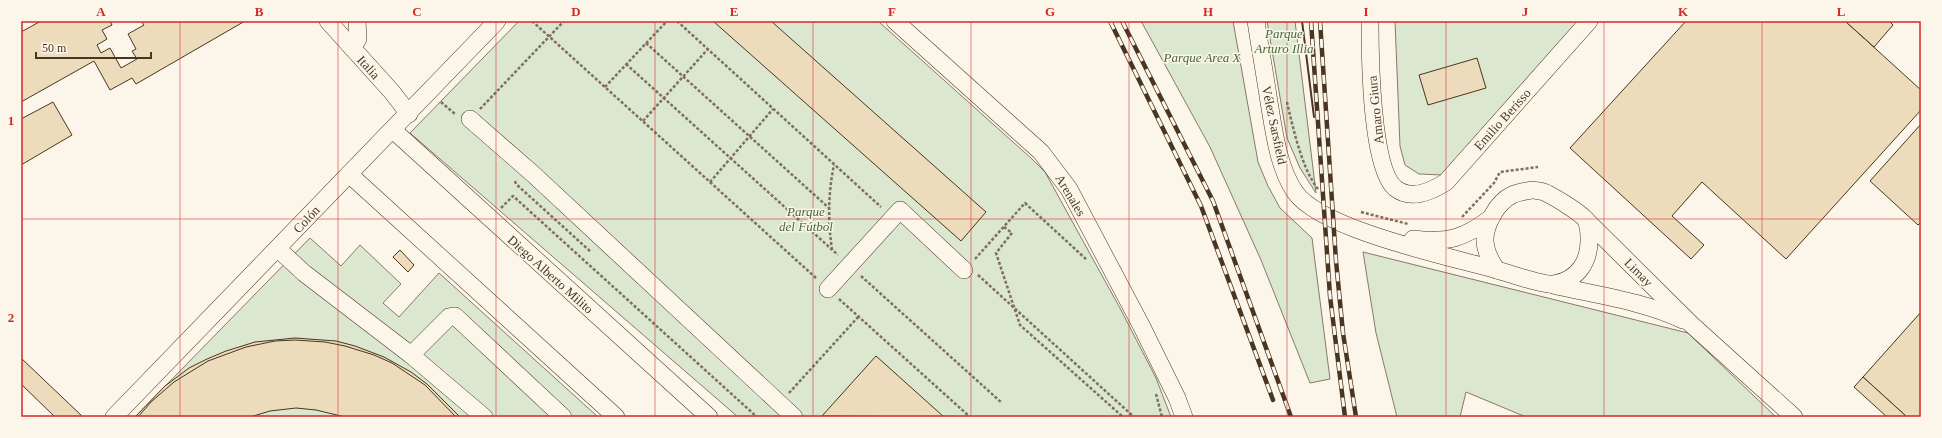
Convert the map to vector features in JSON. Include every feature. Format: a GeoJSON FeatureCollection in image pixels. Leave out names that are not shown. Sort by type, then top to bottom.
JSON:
{"type":"FeatureCollection","features":[{"type":"Feature","properties":{"kind":"street","name":"Italia"},"geometry":{"type":"LineString","coordinates":[[328,21],[392,92],[409,114]]}},
{"type":"Feature","properties":{"kind":"street"},"geometry":{"type":"LineString","coordinates":[[352,48],[358,40],[357,21]]}},
{"type":"Feature","properties":{"kind":"street","name":"Colón"},"geometry":{"type":"LineString","coordinates":[[114,417],[409,114],[497,21]]}},
{"type":"Feature","properties":{"kind":"street","name":"Arenales"},"geometry":{"type":"LineString","coordinates":[[895,21],[1041,152],[1055,169],[1069,189],[1142,327],[1177,398],[1184,417]]}},
{"type":"Feature","properties":{"kind":"street","name":"Vélez Sarsfield"},"geometry":{"type":"LineString","coordinates":[[1256,21],[1275,133],[1287,178],[1295,193],[1307,205],[1333,219],[1367,234],[1497,270]]}},
{"type":"Feature","properties":{"kind":"street","name":"Amaro Giura"},"geometry":{"type":"LineString","coordinates":[[1370,21],[1370,62],[1380,152],[1388,178],[1395,188],[1402,192]]}},
{"type":"Feature","properties":{"kind":"street","name":"Emilio Berisso"},"geometry":{"type":"LineString","coordinates":[[1402,192],[1410,194],[1422,193],[1435,189],[1446,182],[1589,21]]}},
{"type":"Feature","properties":{"kind":"street"},"geometry":{"type":"LineString","coordinates":[[470,119],[533,174],[794,417]]}},
{"type":"Feature","properties":{"kind":"street","name":"Diego Alberto Milito"},"geometry":{"type":"LineString","coordinates":[[393,130],[709,417]]}},
{"type":"Feature","properties":{"kind":"street"},"geometry":{"type":"LineString","coordinates":[[349,174],[616,417]]}},
{"type":"Feature","properties":{"kind":"street"},"geometry":{"type":"LineString","coordinates":[[1533,190],[1547,193],[1586,220],[1590,248],[1587,260],[1580,271],[1568,279],[1553,285],[1497,270],[1488,255],[1485,242],[1492,216],[1501,203],[1512,195],[1533,190]]}},
{"type":"Feature","properties":{"kind":"street"},"geometry":{"type":"LineString","coordinates":[[828,289],[900,210],[966,268]]}},
{"type":"Feature","properties":{"kind":"street","name":"Vélez Sarsfield"},"geometry":{"type":"LineString","coordinates":[[1367,234],[1431,241],[1445,239],[1464,235],[1475,230],[1492,216]]}},
{"type":"Feature","properties":{"kind":"street","name":"Limay"},"geometry":{"type":"LineString","coordinates":[[1586,220],[1692,325],[1794,417]]}},
{"type":"Feature","properties":{"kind":"street"},"geometry":{"type":"LineString","coordinates":[[278,249],[304,273],[411,355],[484,417]]}},
{"type":"Feature","properties":{"kind":"street","name":"Limay"},"geometry":{"type":"LineString","coordinates":[[1553,285],[1667,312],[1692,325]]}},
{"type":"Feature","properties":{"kind":"street"},"geometry":{"type":"LineString","coordinates":[[411,355],[449,317],[455,316],[563,417]]}},
{"type":"Feature","properties":{"kind":"path"},"geometry":{"type":"LineString","coordinates":[[532,21],[970,417]]}},
{"type":"Feature","properties":{"kind":"path"},"geometry":{"type":"LineString","coordinates":[[470,119],[564,21]]}},
{"type":"Feature","properties":{"kind":"path"},"geometry":{"type":"LineString","coordinates":[[605,87],[667,21]]}},
{"type":"Feature","properties":{"kind":"path"},"geometry":{"type":"LineString","coordinates":[[677,21],[893,218]]}},
{"type":"Feature","properties":{"kind":"path"},"geometry":{"type":"LineString","coordinates":[[646,43],[829,208]]}},
{"type":"Feature","properties":{"kind":"path"},"geometry":{"type":"LineString","coordinates":[[643,121],[708,50]]}},
{"type":"Feature","properties":{"kind":"path"},"geometry":{"type":"LineString","coordinates":[[626,64],[1002,403]]}},
{"type":"Feature","properties":{"kind":"path"},"geometry":{"type":"LineString","coordinates":[[710,182],[773,109]]}},
{"type":"Feature","properties":{"kind":"path"},"geometry":{"type":"LineString","coordinates":[[832,250],[829,208],[830,185],[834,164]]}},
{"type":"Feature","properties":{"kind":"path"},"geometry":{"type":"LineString","coordinates":[[498,211],[513,196],[757,417]]}},
{"type":"Feature","properties":{"kind":"path"},"geometry":{"type":"LineString","coordinates":[[1090,266],[1086,259],[1025,203],[966,268],[1016,310],[1134,417]]}},
{"type":"Feature","properties":{"kind":"path"},"geometry":{"type":"LineString","coordinates":[[1004,227],[1012,233],[996,253],[1020,325],[1123,417]]}},
{"type":"Feature","properties":{"kind":"path"},"geometry":{"type":"LineString","coordinates":[[780,403],[859,316]]}},
{"type":"Feature","properties":{"kind":"path"},"geometry":{"type":"LineString","coordinates":[[1154,387],[1162,417]]}},
{"type":"Feature","properties":{"kind":"green space","name":"Parque del Fútbol"},"geometry":{"type":"Polygon","coordinates":[[[519,21],[878,21],[1045,172],[1121,310],[1156,378],[1171,417],[738,417],[410,133],[519,21]]]}},
{"type":"Feature","properties":{"kind":"green space","name":"Parque Area X"},"geometry":{"type":"Polygon","coordinates":[[[1141,21],[1233,21],[1258,162],[1268,186],[1280,208],[1312,238],[1330,379],[1310,383],[1261,260],[1210,147],[1141,21]]]}},
{"type":"Feature","properties":{"kind":"green space","name":"Parque Arturo Illia"},"geometry":{"type":"Polygon","coordinates":[[[1267,21],[1295,21],[1316,193],[1300,168],[1287,138],[1267,21]]]}},
{"type":"Feature","properties":{"kind":"green space"},"geometry":{"type":"Polygon","coordinates":[[[1395,21],[1579,21],[1443,175],[1419,174],[1405,165],[1400,146],[1395,21]]]}},
{"type":"Feature","properties":{"kind":"green space"},"geometry":{"type":"Polygon","coordinates":[[[310,238],[341,266],[360,245],[401,284],[383,303],[399,317],[439,273],[598,417],[135,417],[310,238]]]}},
{"type":"Feature","properties":{"kind":"green space"},"geometry":{"type":"Polygon","coordinates":[[[1363,252],[1688,333],[1776,417],[1526,417],[1466,392],[1460,417],[1397,417],[1376,333],[1363,252]]]}},
{"type":"Feature","properties":{"kind":"building"},"geometry":{"type":"Polygon","coordinates":[[[41,21],[110,21],[112,25],[102,30],[107,39],[97,45],[101,53],[110,48],[121,68],[137,59],[132,51],[136,49],[128,34],[144,25],[141,21],[245,21],[136,84],[132,78],[110,90],[94,61],[21,102],[21,32],[41,21]]]}},
{"type":"Feature","properties":{"kind":"building"},"geometry":{"type":"Polygon","coordinates":[[[713,21],[771,21],[986,212],[961,241],[713,21]]]}},
{"type":"Feature","properties":{"kind":"building"},"geometry":{"type":"Polygon","coordinates":[[[1686,21],[1845,21],[1921,90],[1921,110],[1786,259],[1702,182],[1672,216],[1704,245],[1691,259],[1570,148],[1686,21]]]}},
{"type":"Feature","properties":{"kind":"building"},"geometry":{"type":"Polygon","coordinates":[[[1845,21],[1889,21],[1893,25],[1874,47],[1845,21]]]}},
{"type":"Feature","properties":{"kind":"building"},"geometry":{"type":"Polygon","coordinates":[[[1477,58],[1486,88],[1428,105],[1419,75],[1477,58]]]}},
{"type":"Feature","properties":{"kind":"building"},"geometry":{"type":"Polygon","coordinates":[[[53,102],[72,135],[21,165],[21,119],[53,102]]]}},
{"type":"Feature","properties":{"kind":"building"},"geometry":{"type":"Polygon","coordinates":[[[1921,124],[1921,222],[1918,225],[1870,181],[1921,124]]]}},
{"type":"Feature","properties":{"kind":"building"},"geometry":{"type":"Polygon","coordinates":[[[400,250],[414,265],[408,272],[393,257],[400,250]]]}},
{"type":"Feature","properties":{"kind":"building"},"geometry":{"type":"Polygon","coordinates":[[[1921,312],[1921,417],[1907,417],[1863,377],[1921,312]]]}},
{"type":"Feature","properties":{"kind":"building"},"geometry":{"type":"Polygon","coordinates":[[[295,338],[336,341],[355,346],[384,357],[411,372],[427,384],[460,417],[387,417],[370,406],[348,397],[319,390],[296,389],[273,391],[251,396],[208,417],[135,417],[165,386],[189,368],[207,359],[255,342],[295,338]]]}},
{"type":"Feature","properties":{"kind":"building"},"geometry":{"type":"Polygon","coordinates":[[[295,340],[325,342],[345,346],[374,355],[392,363],[425,385],[456,417],[345,417],[316,410],[296,408],[270,411],[250,417],[138,417],[151,402],[174,382],[208,361],[246,347],[275,341],[295,340]]]}},
{"type":"Feature","properties":{"kind":"building"},"geometry":{"type":"Polygon","coordinates":[[[876,356],[944,417],[822,416],[876,356]]]}},
{"type":"Feature","properties":{"kind":"building"},"geometry":{"type":"Polygon","coordinates":[[[21,358],[83,417],[55,417],[21,384],[21,358]]]}},
{"type":"Feature","properties":{"kind":"building"},"geometry":{"type":"Polygon","coordinates":[[[1863,377],[1907,417],[1887,417],[1854,387],[1863,377]]]}},
{"type":"Feature","properties":{"kind":"railway"},"geometry":{"type":"LineString","coordinates":[[1110,21],[1201,206],[1273,400]]}},
{"type":"Feature","properties":{"kind":"railway"},"geometry":{"type":"LineString","coordinates":[[1122,21],[1213,201],[1291,417]]}},
{"type":"Feature","properties":{"kind":"railway"},"geometry":{"type":"LineString","coordinates":[[1311,21],[1330,296],[1345,417]]}},
{"type":"Feature","properties":{"kind":"railway"},"geometry":{"type":"LineString","coordinates":[[1320,21],[1336,261],[1343,333],[1356,417]]}},
{"type":"Feature","properties":{"kind":"wall"},"geometry":{"type":"LineString","coordinates":[[1302,21],[1314,117]]}}]}
